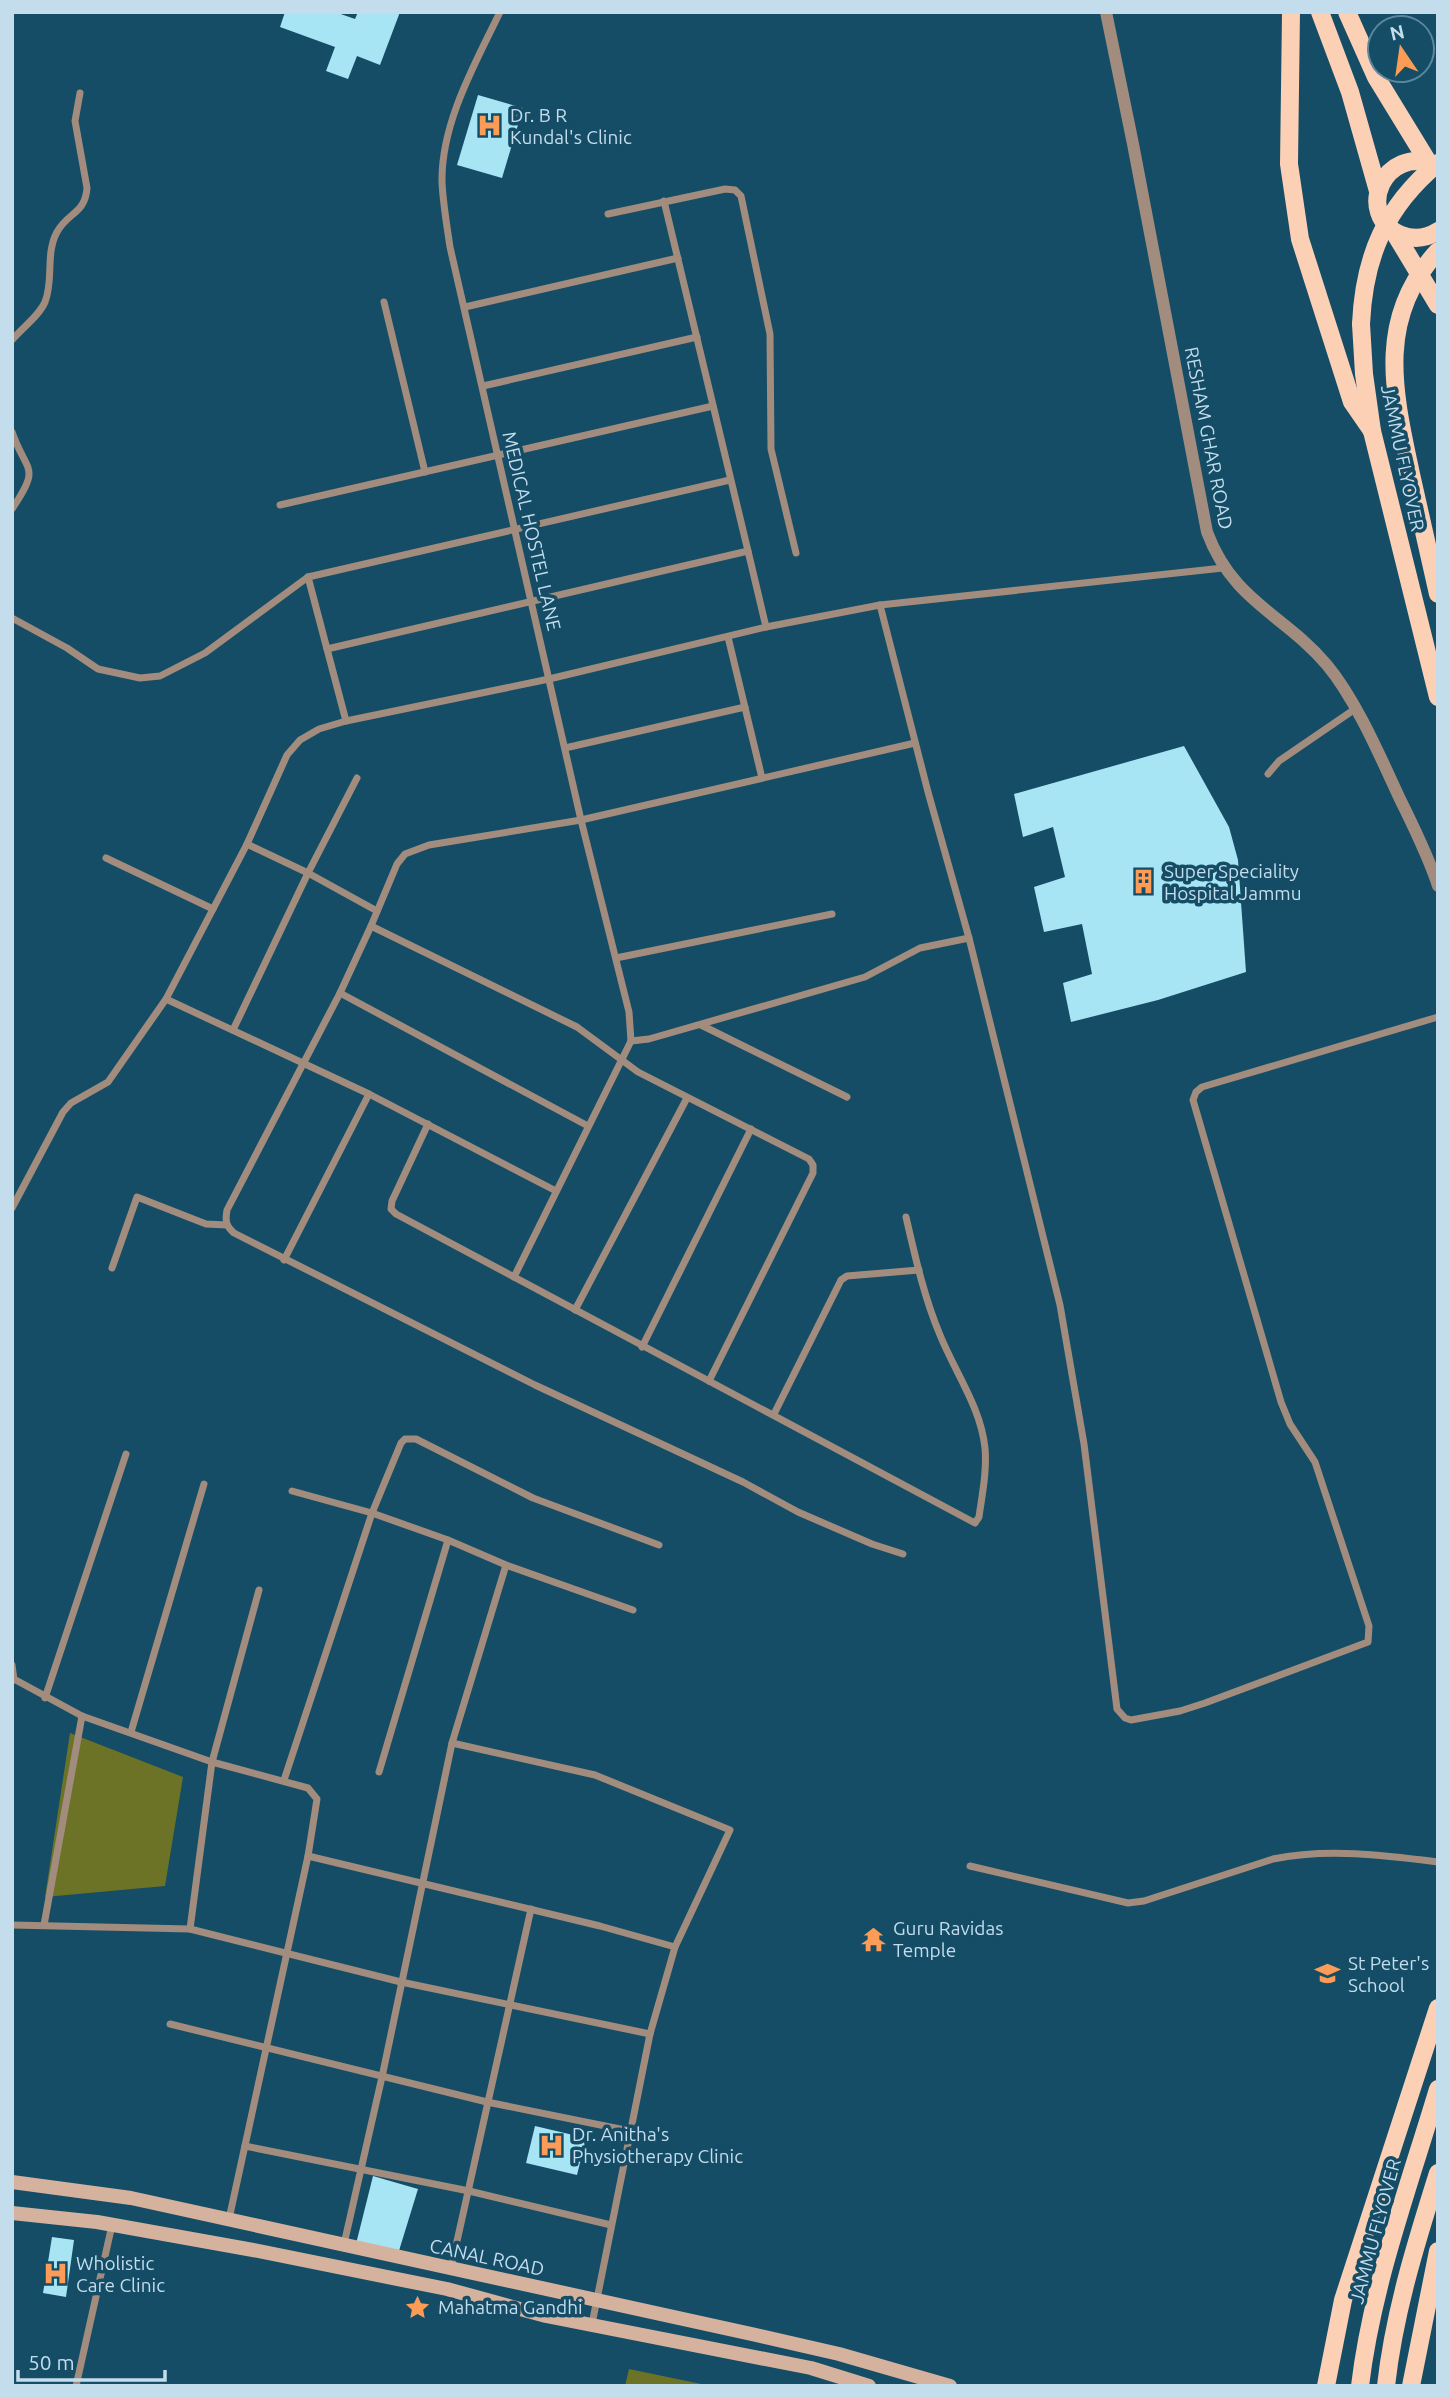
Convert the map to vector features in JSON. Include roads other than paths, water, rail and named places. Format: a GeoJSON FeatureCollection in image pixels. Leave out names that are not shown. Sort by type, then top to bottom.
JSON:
{"type":"FeatureCollection","features":[{"type":"Feature","properties":{"kind":"main road"},"geometry":{"type":"LineString","coordinates":[[1291,12],[1289,164],[1300,239],[1352,402],[1372,431]]}},
{"type":"Feature","properties":{"kind":"main road"},"geometry":{"type":"LineString","coordinates":[[1320,12],[1350,92],[1378,191],[1380,214],[1394,232],[1438,305]]}},
{"type":"Feature","properties":{"kind":"main road"},"geometry":{"type":"LineString","coordinates":[[1347,12],[1376,77],[1435,164]]}},
{"type":"Feature","properties":{"kind":"main road"},"geometry":{"type":"LineString","coordinates":[[1378,191],[1383,179],[1402,163],[1415,161],[1435,164]]}},
{"type":"Feature","properties":{"kind":"main road","name":"JAMMU FLYOVER"},"geometry":{"type":"LineString","coordinates":[[1435,164],[1416,181],[1396,207],[1373,250],[1362,292],[1361,324],[1364,374],[1372,431],[1438,697]]}},
{"type":"Feature","properties":{"kind":"main road"},"geometry":{"type":"LineString","coordinates":[[1394,232],[1419,238],[1438,231]]}},
{"type":"Feature","properties":{"kind":"main road","name":"JAMMU FLYOVER"},"geometry":{"type":"LineString","coordinates":[[1438,251],[1422,268],[1403,306],[1397,330],[1393,370],[1400,422],[1438,594]]}},
{"type":"Feature","properties":{"kind":"main road"},"geometry":{"type":"LineString","coordinates":[[1326,2386],[1343,2300],[1438,2008]]}},
{"type":"Feature","properties":{"kind":"main road","name":"JAMMU FLYOVER"},"geometry":{"type":"LineString","coordinates":[[1360,2386],[1364,2355],[1388,2256],[1438,2089]]}},
{"type":"Feature","properties":{"kind":"main road"},"geometry":{"type":"LineString","coordinates":[[1386,2386],[1411,2259],[1438,2173]]}},
{"type":"Feature","properties":{"kind":"main road","name":"CANAL ROAD"},"geometry":{"type":"LineString","coordinates":[[12,2182],[131,2198],[229,2219],[826,2351],[950,2386]]}},
{"type":"Feature","properties":{"kind":"main road","name":"CANAL ROAD"},"geometry":{"type":"LineString","coordinates":[[12,2213],[112,2225],[447,2289],[546,2316],[811,2368],[869,2386]]}},
{"type":"Feature","properties":{"kind":"main road"},"geometry":{"type":"LineString","coordinates":[[1411,2386],[1438,2251]]}},
{"type":"Feature","properties":{"kind":"street","name":"MEDICAL HOSTEL LANE"},"geometry":{"type":"LineString","coordinates":[[500,12],[470,75],[445,149],[442,180],[444,205],[450,247],[581,820],[629,1012],[631,1041]]}},
{"type":"Feature","properties":{"kind":"street","name":"RESHAM GHAR ROAD"},"geometry":{"type":"LineString","coordinates":[[1106,12],[1207,532],[1223,568],[1256,604],[1311,647],[1330,669],[1380,756],[1438,886]]}},
{"type":"Feature","properties":{"kind":"street"},"geometry":{"type":"LineString","coordinates":[[12,340],[45,302],[51,243],[58,229],[79,211],[86,198],[87,188],[75,121],[80,93]]}},
{"type":"Feature","properties":{"kind":"street"},"geometry":{"type":"LineString","coordinates":[[608,214],[731,188],[741,196],[770,334],[771,449],[796,553]]}},
{"type":"Feature","properties":{"kind":"street"},"geometry":{"type":"LineString","coordinates":[[664,201],[766,627]]}},
{"type":"Feature","properties":{"kind":"street"},"geometry":{"type":"LineString","coordinates":[[464,307],[678,257]]}},
{"type":"Feature","properties":{"kind":"street"},"geometry":{"type":"LineString","coordinates":[[384,302],[425,472]]}},
{"type":"Feature","properties":{"kind":"street"},"geometry":{"type":"LineString","coordinates":[[483,386],[697,337]]}},
{"type":"Feature","properties":{"kind":"street"},"geometry":{"type":"LineString","coordinates":[[280,505],[713,406]]}},
{"type":"Feature","properties":{"kind":"street"},"geometry":{"type":"LineString","coordinates":[[12,432],[27,460],[30,477],[12,509]]}},
{"type":"Feature","properties":{"kind":"street"},"geometry":{"type":"LineString","coordinates":[[12,618],[67,648],[98,669],[140,678],[160,676],[205,653],[308,577],[730,480]]}},
{"type":"Feature","properties":{"kind":"street"},"geometry":{"type":"LineString","coordinates":[[327,649],[748,551]]}},
{"type":"Feature","properties":{"kind":"street"},"geometry":{"type":"LineString","coordinates":[[12,1208],[64,1112],[71,1103],[108,1082],[166,999],[247,844],[287,755],[300,740],[319,729],[549,679],[766,627],[880,605],[1223,568]]}},
{"type":"Feature","properties":{"kind":"street"},"geometry":{"type":"LineString","coordinates":[[308,577],[346,721]]}},
{"type":"Feature","properties":{"kind":"street"},"geometry":{"type":"LineString","coordinates":[[880,605],[969,937],[1060,1305],[1084,1444],[1117,1709],[1125,1718],[1131,1720],[1180,1711],[1368,1642],[1370,1635],[1315,1462],[1290,1424],[1281,1402],[1193,1100],[1196,1091],[1213,1083],[1438,1017]]}},
{"type":"Feature","properties":{"kind":"street"},"geometry":{"type":"LineString","coordinates":[[728,637],[762,778]]}},
{"type":"Feature","properties":{"kind":"street"},"geometry":{"type":"LineString","coordinates":[[565,748],[745,707]]}},
{"type":"Feature","properties":{"kind":"street"},"geometry":{"type":"LineString","coordinates":[[1268,774],[1279,761],[1355,709]]}},
{"type":"Feature","properties":{"kind":"street"},"geometry":{"type":"LineString","coordinates":[[903,1554],[872,1544],[798,1512],[743,1482],[535,1385],[284,1260],[234,1234],[227,1225],[227,1210],[340,993],[397,864],[405,854],[415,849],[581,820],[915,743]]}},
{"type":"Feature","properties":{"kind":"street"},"geometry":{"type":"LineString","coordinates":[[233,1030],[357,778]]}},
{"type":"Feature","properties":{"kind":"street"},"geometry":{"type":"LineString","coordinates":[[247,844],[308,873],[377,911]]}},
{"type":"Feature","properties":{"kind":"street"},"geometry":{"type":"LineString","coordinates":[[106,858],[213,909]]}},
{"type":"Feature","properties":{"kind":"street"},"geometry":{"type":"LineString","coordinates":[[616,958],[832,914]]}},
{"type":"Feature","properties":{"kind":"street"},"geometry":{"type":"LineString","coordinates":[[371,926],[577,1027],[638,1072],[751,1129],[809,1160],[813,1165],[813,1173],[709,1381]]}},
{"type":"Feature","properties":{"kind":"street"},"geometry":{"type":"LineString","coordinates":[[514,1277],[631,1041],[649,1039],[865,977],[920,948],[969,937]]}},
{"type":"Feature","properties":{"kind":"street"},"geometry":{"type":"LineString","coordinates":[[340,993],[587,1126]]}},
{"type":"Feature","properties":{"kind":"street"},"geometry":{"type":"LineString","coordinates":[[166,999],[369,1094],[556,1191]]}},
{"type":"Feature","properties":{"kind":"street"},"geometry":{"type":"LineString","coordinates":[[700,1025],[847,1097]]}},
{"type":"Feature","properties":{"kind":"street"},"geometry":{"type":"LineString","coordinates":[[284,1260],[369,1094]]}},
{"type":"Feature","properties":{"kind":"street"},"geometry":{"type":"LineString","coordinates":[[575,1310],[687,1098]]}},
{"type":"Feature","properties":{"kind":"street"},"geometry":{"type":"LineString","coordinates":[[428,1124],[392,1201],[391,1209],[396,1214],[975,1523],[986,1472],[985,1447],[979,1421],[940,1334],[919,1270],[906,1217]]}},
{"type":"Feature","properties":{"kind":"street"},"geometry":{"type":"LineString","coordinates":[[642,1347],[751,1129]]}},
{"type":"Feature","properties":{"kind":"street"},"geometry":{"type":"LineString","coordinates":[[112,1268],[137,1197],[206,1224],[227,1225]]}},
{"type":"Feature","properties":{"kind":"street"},"geometry":{"type":"LineString","coordinates":[[774,1414],[841,1280],[846,1276],[919,1270]]}},
{"type":"Feature","properties":{"kind":"street"},"geometry":{"type":"LineString","coordinates":[[284,1780],[372,1513],[401,1443],[410,1438],[533,1499],[659,1545]]}},
{"type":"Feature","properties":{"kind":"street"},"geometry":{"type":"LineString","coordinates":[[45,1699],[127,1454]]}},
{"type":"Feature","properties":{"kind":"street"},"geometry":{"type":"LineString","coordinates":[[131,1732],[204,1484]]}},
{"type":"Feature","properties":{"kind":"street"},"geometry":{"type":"LineString","coordinates":[[292,1491],[372,1513],[633,1610]]}},
{"type":"Feature","properties":{"kind":"street"},"geometry":{"type":"LineString","coordinates":[[379,1772],[448,1540]]}},
{"type":"Feature","properties":{"kind":"street"},"geometry":{"type":"LineString","coordinates":[[344,2245],[452,1743],[506,1565]]}},
{"type":"Feature","properties":{"kind":"street"},"geometry":{"type":"LineString","coordinates":[[190,1928],[212,1762],[259,1590]]}},
{"type":"Feature","properties":{"kind":"street"},"geometry":{"type":"LineString","coordinates":[[12,1665],[13,1679],[45,1699],[82,1716],[212,1762],[308,1788],[317,1799],[308,1856],[229,2219]]}},
{"type":"Feature","properties":{"kind":"street"},"geometry":{"type":"LineString","coordinates":[[44,1925],[82,1716]]}},
{"type":"Feature","properties":{"kind":"street"},"geometry":{"type":"LineString","coordinates":[[452,1743],[595,1775],[730,1829],[675,1947],[650,2034],[592,2324]]}},
{"type":"Feature","properties":{"kind":"street"},"geometry":{"type":"LineString","coordinates":[[970,1866],[1128,1903],[1143,1901],[1273,1858],[1293,1854],[1337,1853],[1438,1862]]}},
{"type":"Feature","properties":{"kind":"street"},"geometry":{"type":"LineString","coordinates":[[308,1856],[531,1909],[675,1947]]}},
{"type":"Feature","properties":{"kind":"street"},"geometry":{"type":"LineString","coordinates":[[451,2268],[531,1909]]}},
{"type":"Feature","properties":{"kind":"street"},"geometry":{"type":"LineString","coordinates":[[12,1926],[190,1928],[286,1955],[401,1982],[650,2034]]}},
{"type":"Feature","properties":{"kind":"street"},"geometry":{"type":"LineString","coordinates":[[170,2024],[487,2102],[630,2131]]}},
{"type":"Feature","properties":{"kind":"street"},"geometry":{"type":"LineString","coordinates":[[245,2146],[469,2191],[611,2225]]}},
{"type":"Feature","properties":{"kind":"street"},"geometry":{"type":"LineString","coordinates":[[76,2386],[112,2225]]}},
{"type":"Feature","properties":{"kind":"place","name":"Dr. B R Kundal's Clinic"},"geometry":{"type":"Point","coordinates":[490,126]}},
{"type":"Feature","properties":{"kind":"place","name":"Super Speciality Hospital Jammu"},"geometry":{"type":"Point","coordinates":[1144,882]}},
{"type":"Feature","properties":{"kind":"place","name":"Guru Ravidas Temple"},"geometry":{"type":"Point","coordinates":[873,1939]}},
{"type":"Feature","properties":{"kind":"place","name":"St Peter's School"},"geometry":{"type":"Point","coordinates":[1328,1974]}},
{"type":"Feature","properties":{"kind":"place","name":"Dr. Anitha's Physiotherapy Clinic"},"geometry":{"type":"Point","coordinates":[552,2145]}},
{"type":"Feature","properties":{"kind":"place","name":"Wholistic Care Clinic"},"geometry":{"type":"Point","coordinates":[56,2274]}},
{"type":"Feature","properties":{"kind":"place","name":"Mahatma Gandhi"},"geometry":{"type":"Point","coordinates":[418,2307]}}]}
